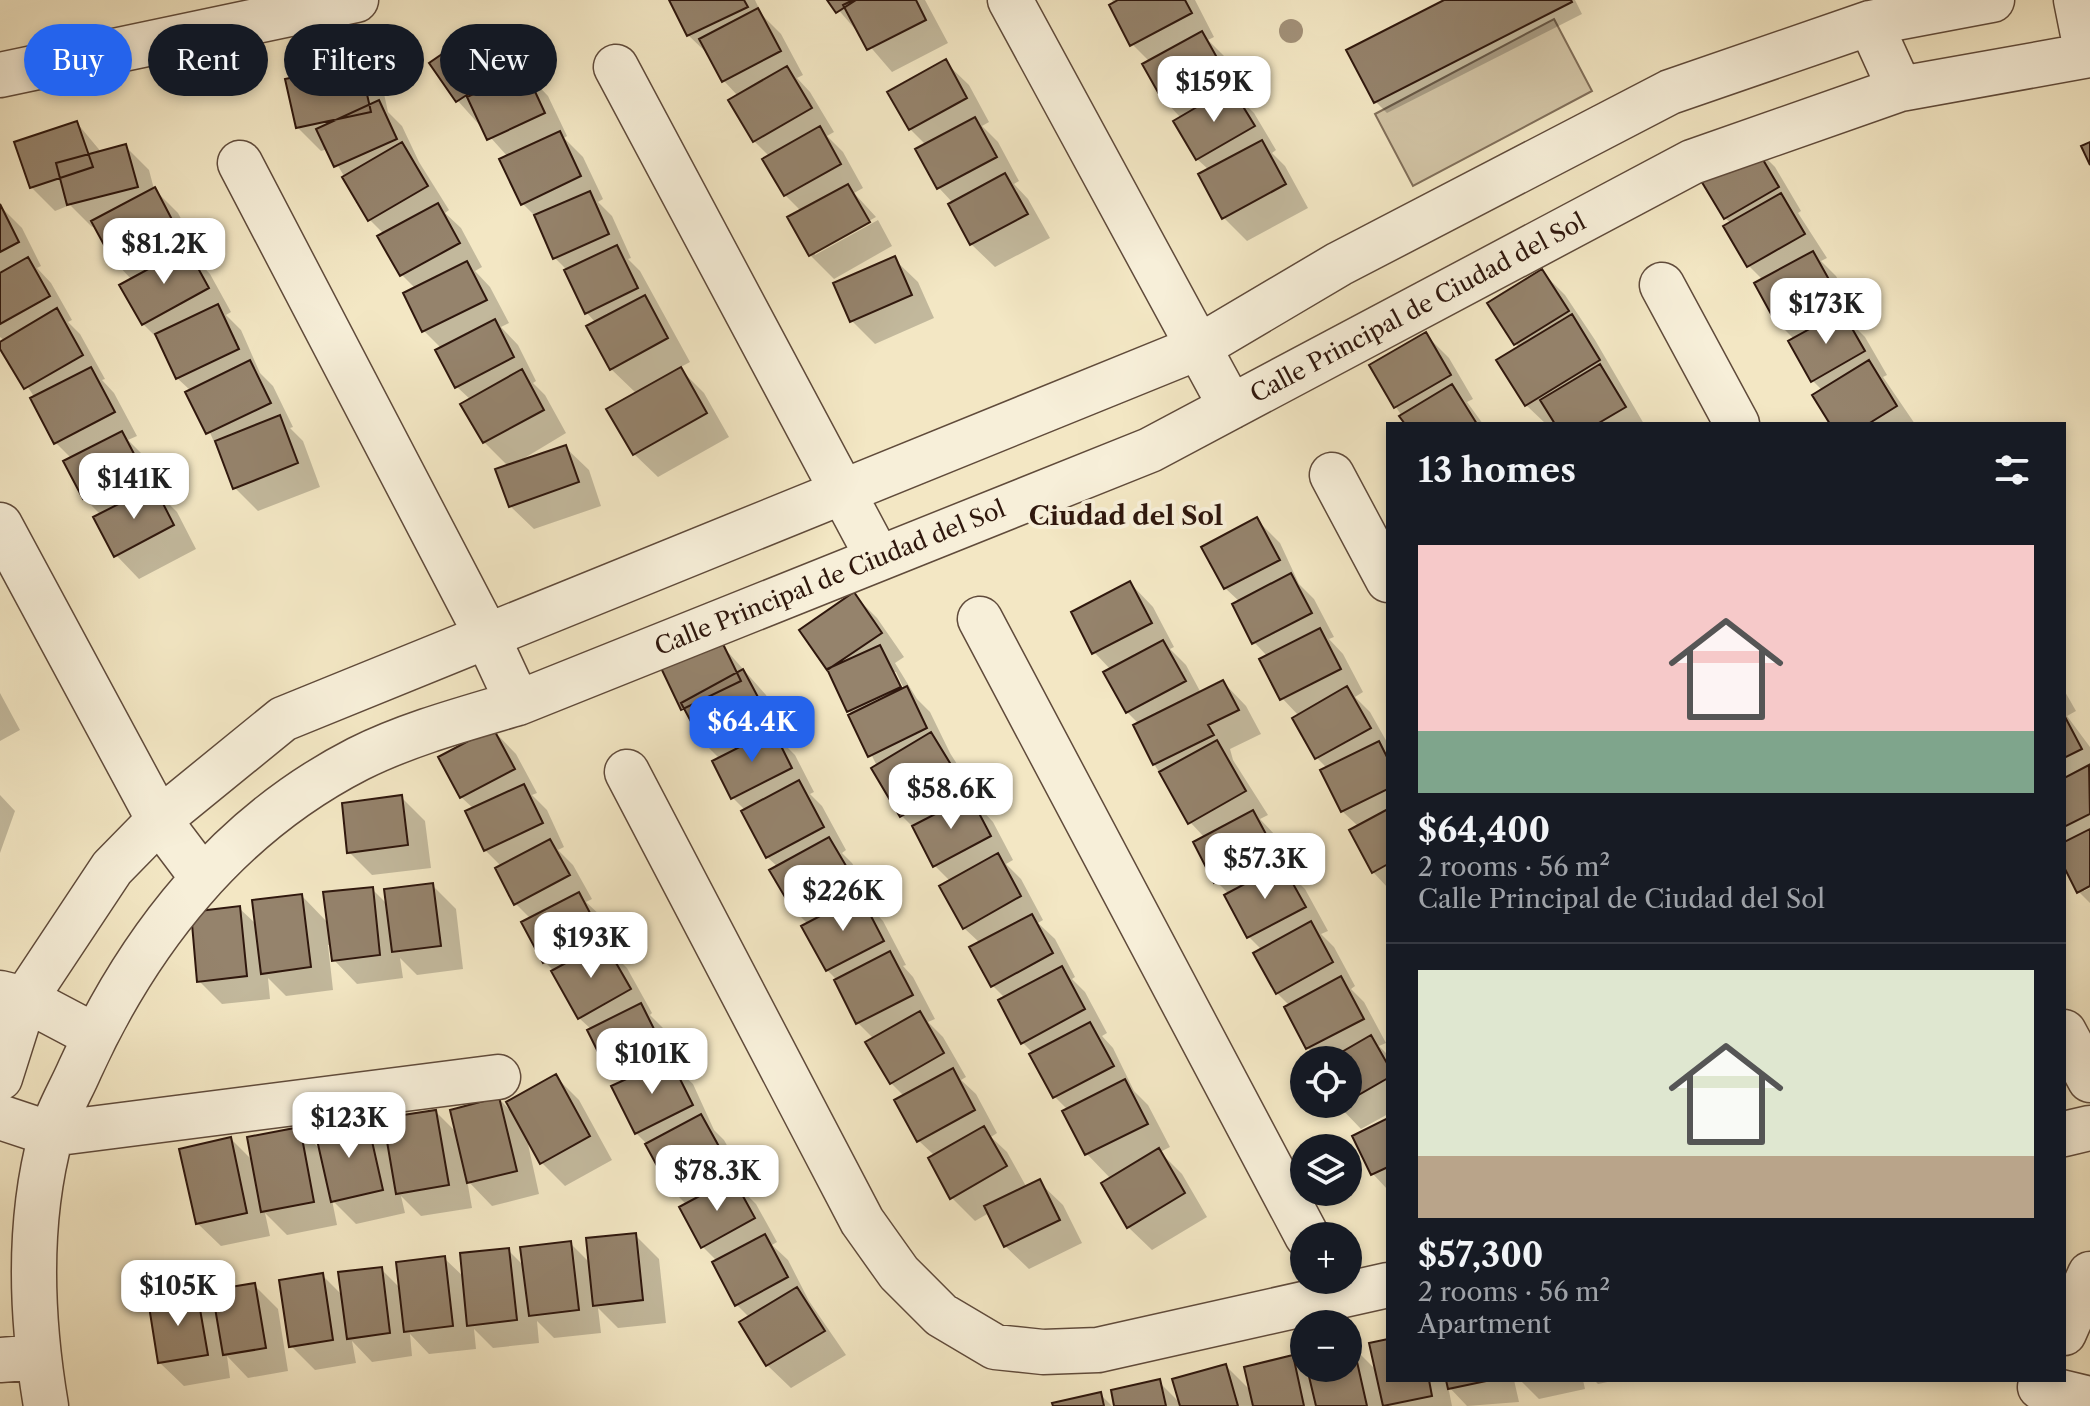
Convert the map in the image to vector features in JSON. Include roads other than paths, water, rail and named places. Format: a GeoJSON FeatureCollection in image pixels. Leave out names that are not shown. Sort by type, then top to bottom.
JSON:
{"type":"FeatureCollection","features":[{"type":"Feature","properties":{"kind":"street"},"geometry":{"type":"LineString","coordinates":[[0,75],[356,0]]}},
{"type":"Feature","properties":{"kind":"street"},"geometry":{"type":"LineString","coordinates":[[1010,0],[1231,407]]}},
{"type":"Feature","properties":{"kind":"street"},"geometry":{"type":"LineString","coordinates":[[0,1078],[13,996],[112,868],[159,820],[283,719],[486,634],[1197,348],[1339,264],[1670,92],[1870,23],[1992,0]]}},
{"type":"Feature","properties":{"kind":"street"},"geometry":{"type":"LineString","coordinates":[[2076,0],[2088,55]]}},
{"type":"Feature","properties":{"kind":"street"},"geometry":{"type":"LineString","coordinates":[[1870,23],[1900,89]]}},
{"type":"Feature","properties":{"kind":"street","name":"Calle Principal de Ciudad del Sol"},"geometry":{"type":"LineString","coordinates":[[46,1406],[19,1359],[51,1134],[95,1036],[139,958],[202,877],[249,832],[358,759],[430,729],[518,703],[1150,450],[1692,162],[1900,89],[2088,55]]}},
{"type":"Feature","properties":{"kind":"street"},"geometry":{"type":"LineString","coordinates":[[616,67],[845,490],[878,558]]}},
{"type":"Feature","properties":{"kind":"street"},"geometry":{"type":"LineString","coordinates":[[240,163],[486,634],[518,703]]}},
{"type":"Feature","properties":{"kind":"street"},"geometry":{"type":"LineString","coordinates":[[1662,285],[1736,422]]}},
{"type":"Feature","properties":{"kind":"street"},"geometry":{"type":"LineString","coordinates":[[1332,475],[1386,576]]}},
{"type":"Feature","properties":{"kind":"street"},"geometry":{"type":"LineString","coordinates":[[0,525],[159,820],[202,877]]}},
{"type":"Feature","properties":{"kind":"street"},"geometry":{"type":"LineString","coordinates":[[980,619],[1300,1222]]}},
{"type":"Feature","properties":{"kind":"street"},"geometry":{"type":"LineString","coordinates":[[627,772],[862,1221],[899,1273],[941,1315],[995,1347],[1043,1352],[1098,1350],[1312,1294]]}},
{"type":"Feature","properties":{"kind":"street"},"geometry":{"type":"LineString","coordinates":[[13,996],[95,1036]]}},
{"type":"Feature","properties":{"kind":"street"},"geometry":{"type":"LineString","coordinates":[[2066,1036],[2090,1080]]}},
{"type":"Feature","properties":{"kind":"street"},"geometry":{"type":"LineString","coordinates":[[0,1117],[51,1134],[498,1077]]}},
{"type":"Feature","properties":{"kind":"street"},"geometry":{"type":"LineString","coordinates":[[2066,1134],[2090,1128]]}},
{"type":"Feature","properties":{"kind":"street"},"geometry":{"type":"LineString","coordinates":[[2066,1328],[2090,1274]]}},
{"type":"Feature","properties":{"kind":"street"},"geometry":{"type":"LineString","coordinates":[[1362,1286],[1386,1285]]}},
{"type":"Feature","properties":{"kind":"street"},"geometry":{"type":"LineString","coordinates":[[2040,1391],[2090,1399]]}},
{"type":"Feature","properties":{"kind":"district","name":"Ciudad del Sol"},"geometry":{"type":"Point","coordinates":[1126,516]}}]}
